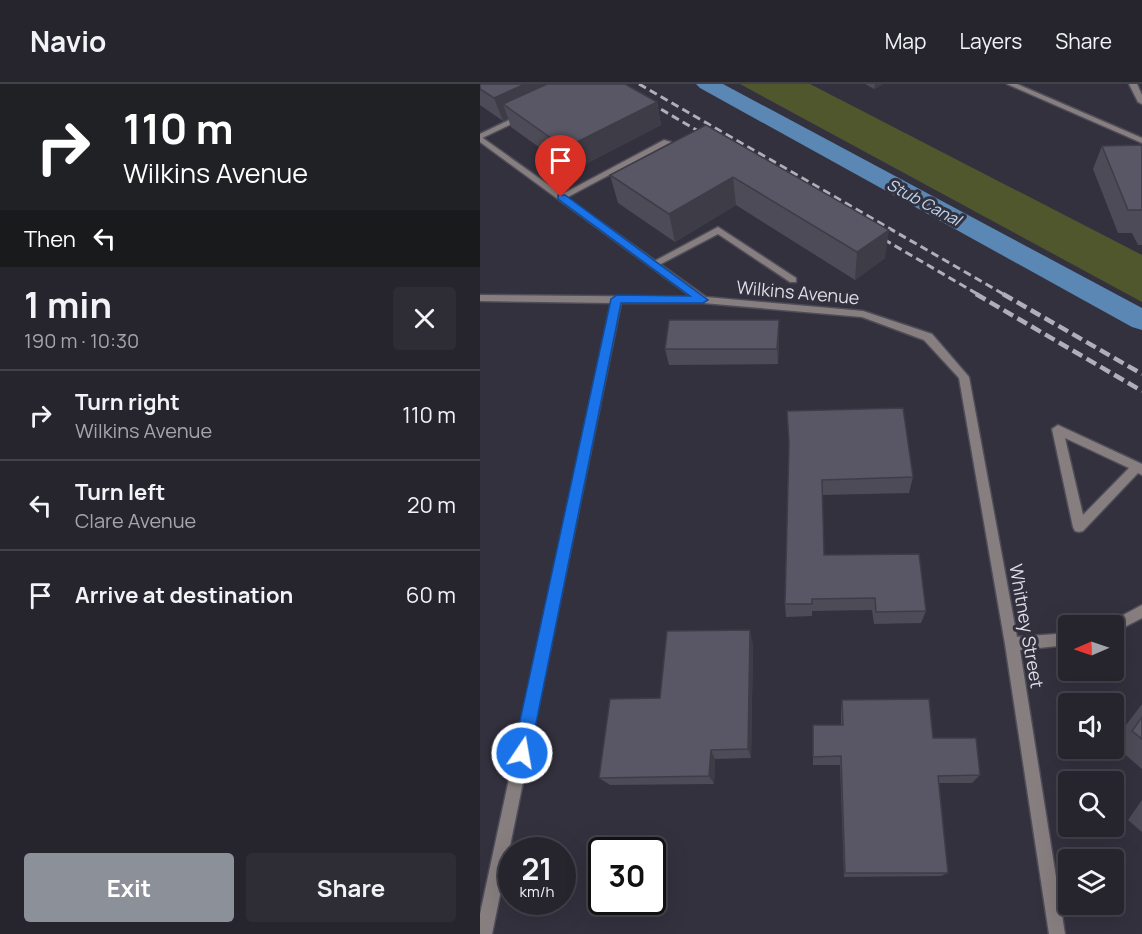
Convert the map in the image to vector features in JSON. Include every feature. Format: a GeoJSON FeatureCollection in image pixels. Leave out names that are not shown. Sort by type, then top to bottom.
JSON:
{"type":"FeatureCollection","features":[{"type":"Feature","properties":{"kind":"street"},"geometry":{"type":"LineString","coordinates":[[1011,84],[1142,141]]}},
{"type":"Feature","properties":{"kind":"street"},"geometry":{"type":"LineString","coordinates":[[1133,84],[1142,102]]}},
{"type":"Feature","properties":{"kind":"street"},"geometry":{"type":"LineString","coordinates":[[530,114],[480,137],[703,300]]}},
{"type":"Feature","properties":{"kind":"street"},"geometry":{"type":"LineString","coordinates":[[561,197],[667,142]]}},
{"type":"Feature","properties":{"kind":"street"},"geometry":{"type":"LineString","coordinates":[[654,264],[718,230],[793,280]]}},
{"type":"Feature","properties":{"kind":"street","name":"Wilkins Avenue"},"geometry":{"type":"LineString","coordinates":[[480,298],[703,300],[863,314],[928,337]]}},
{"type":"Feature","properties":{"kind":"street"},"geometry":{"type":"LineString","coordinates":[[484,934],[617,299]]}},
{"type":"Feature","properties":{"kind":"street","name":"Whitney Street"},"geometry":{"type":"LineString","coordinates":[[928,337],[964,376],[1012,644],[1057,934]]}},
{"type":"Feature","properties":{"kind":"street"},"geometry":{"type":"LineString","coordinates":[[1058,429],[1077,438],[1139,468],[1079,527],[1058,429]]}},
{"type":"Feature","properties":{"kind":"street"},"geometry":{"type":"LineString","coordinates":[[1124,621],[1142,611]]}},
{"type":"Feature","properties":{"kind":"street"},"geometry":{"type":"LineString","coordinates":[[1012,644],[1058,640]]}},
{"type":"Feature","properties":{"kind":"green space"},"geometry":{"type":"Polygon","coordinates":[[[740,84],[810,84],[1142,255],[1142,302],[740,84]]]}},
{"type":"Feature","properties":{"kind":"building"},"geometry":{"type":"Polygon","coordinates":[[[480,84],[525,84],[494,98],[480,89],[480,84]]]}},
{"type":"Feature","properties":{"kind":"building"},"geometry":{"type":"Polygon","coordinates":[[[547,84],[625,84],[657,102],[565,148],[503,104],[547,84]]]}},
{"type":"Feature","properties":{"kind":"building"},"geometry":{"type":"Polygon","coordinates":[[[706,125],[889,230],[857,252],[733,177],[669,214],[610,175],[706,125]]]}},
{"type":"Feature","properties":{"kind":"building"},"geometry":{"type":"Polygon","coordinates":[[[1142,145],[1142,210],[1128,210],[1102,146],[1142,145]]]}},
{"type":"Feature","properties":{"kind":"building"},"geometry":{"type":"Polygon","coordinates":[[[669,320],[779,320],[777,349],[665,349],[669,320]]]}},
{"type":"Feature","properties":{"kind":"building"},"geometry":{"type":"Polygon","coordinates":[[[903,408],[913,477],[822,480],[824,555],[919,554],[926,611],[876,612],[875,598],[812,599],[812,604],[785,604],[789,443],[787,411],[903,408]]]}},
{"type":"Feature","properties":{"kind":"building"},"geometry":{"type":"Polygon","coordinates":[[[750,630],[748,749],[711,750],[709,776],[599,778],[610,699],[660,698],[667,631],[750,630]]]}},
{"type":"Feature","properties":{"kind":"building"},"geometry":{"type":"Polygon","coordinates":[[[929,699],[933,738],[976,738],[980,775],[938,776],[948,873],[845,873],[841,756],[813,757],[813,725],[843,725],[842,700],[929,699]]]}},
{"type":"Feature","properties":{"kind":"building"},"geometry":{"type":"Polygon","coordinates":[[[1142,717],[1142,739],[1132,731],[1142,717]]]}},
{"type":"Feature","properties":{"kind":"waterway","name":"Stub Canal"},"geometry":{"type":"LineString","coordinates":[[707,84],[1142,320]]}},
{"type":"Feature","properties":{"kind":"railway"},"geometry":{"type":"LineString","coordinates":[[618,84],[710,138]]}},
{"type":"Feature","properties":{"kind":"railway"},"geometry":{"type":"LineString","coordinates":[[639,84],[1005,295]]}},
{"type":"Feature","properties":{"kind":"railway"},"geometry":{"type":"LineString","coordinates":[[873,233],[979,295]]}},
{"type":"Feature","properties":{"kind":"railway"},"geometry":{"type":"LineString","coordinates":[[976,294],[1142,391]]}},
{"type":"Feature","properties":{"kind":"railway"},"geometry":{"type":"LineString","coordinates":[[1003,294],[1142,374]]}},
{"type":"Feature","properties":{"kind":"route"},"geometry":{"type":"LineString","coordinates":[[522,753],[617,299],[703,300],[561,197]]}}]}
